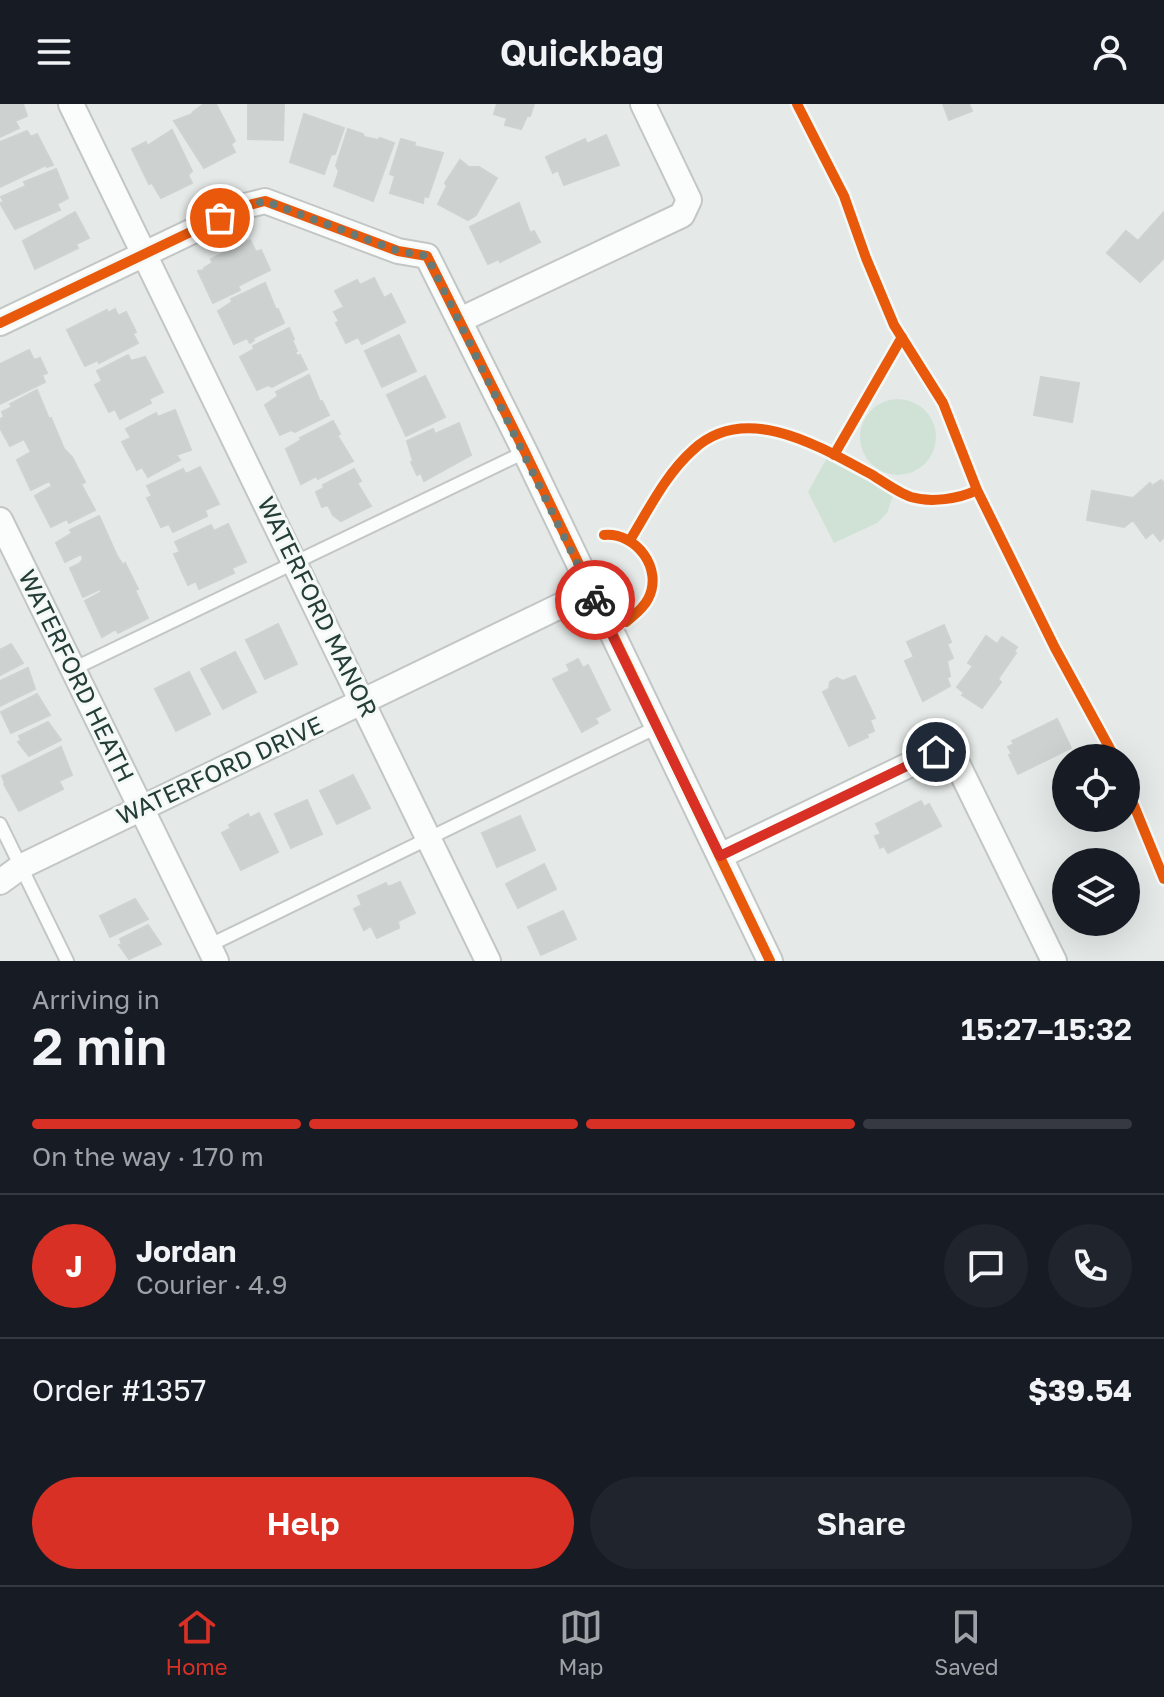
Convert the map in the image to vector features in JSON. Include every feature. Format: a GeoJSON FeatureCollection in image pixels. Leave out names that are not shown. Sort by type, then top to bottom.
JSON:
{"type":"FeatureCollection","features":[{"type":"Feature","properties":{"kind":"street","name":"WATERFORD MANOR"},"geometry":{"type":"LineString","coordinates":[[71,104],[488,961]]}},
{"type":"Feature","properties":{"kind":"street"},"geometry":{"type":"LineString","coordinates":[[460,320],[682,215],[689,200],[643,104]]}},
{"type":"Feature","properties":{"kind":"street"},"geometry":{"type":"LineString","coordinates":[[0,323],[245,206],[265,201],[398,251],[427,256],[770,961]]}},
{"type":"Feature","properties":{"kind":"street","name":"WATERFORD HEATH"},"geometry":{"type":"LineString","coordinates":[[0,520],[212,953]]}},
{"type":"Feature","properties":{"kind":"street","name":"WATERFORD DRIVE"},"geometry":{"type":"LineString","coordinates":[[0,882],[11,869],[363,703],[591,591]]}},
{"type":"Feature","properties":{"kind":"street"},"geometry":{"type":"LineString","coordinates":[[720,856],[936,752],[955,759],[1054,961]]}},
{"type":"Feature","properties":{"kind":"lane"},"geometry":{"type":"LineString","coordinates":[[73,669],[525,452]]}},
{"type":"Feature","properties":{"kind":"lane"},"geometry":{"type":"LineString","coordinates":[[212,953],[428,838],[657,727]]}},
{"type":"Feature","properties":{"kind":"lane"},"geometry":{"type":"LineString","coordinates":[[0,824],[11,869],[67,961]]}},
{"type":"Feature","properties":{"kind":"green space"},"geometry":{"type":"Polygon","coordinates":[[[898,399],[913,402],[925,410],[933,422],[936,437],[933,452],[925,464],[913,472],[898,475],[883,472],[871,464],[863,452],[860,437],[863,422],[871,410],[883,402],[898,399]]]}},
{"type":"Feature","properties":{"kind":"green space"},"geometry":{"type":"Polygon","coordinates":[[[828,456],[894,493],[887,513],[877,523],[834,543],[808,492],[828,456]]]}},
{"type":"Feature","properties":{"kind":"building"},"geometry":{"type":"Polygon","coordinates":[[[0,104],[23,104],[27,116],[15,121],[19,128],[0,137],[0,104]]]}},
{"type":"Feature","properties":{"kind":"building"},"geometry":{"type":"Polygon","coordinates":[[[204,104],[216,104],[235,141],[231,144],[235,152],[204,168],[174,121],[195,113],[204,104]]]}},
{"type":"Feature","properties":{"kind":"building"},"geometry":{"type":"Polygon","coordinates":[[[248,104],[284,104],[283,140],[248,139],[248,104]]]}},
{"type":"Feature","properties":{"kind":"building"},"geometry":{"type":"Polygon","coordinates":[[[497,104],[534,104],[521,129],[505,125],[507,118],[494,114],[497,104]]]}},
{"type":"Feature","properties":{"kind":"building"},"geometry":{"type":"Polygon","coordinates":[[[943,104],[969,104],[972,111],[949,120],[943,104]]]}},
{"type":"Feature","properties":{"kind":"building"},"geometry":{"type":"Polygon","coordinates":[[[304,114],[344,128],[324,174],[290,162],[304,114]]]}},
{"type":"Feature","properties":{"kind":"building"},"geometry":{"type":"Polygon","coordinates":[[[348,129],[364,137],[394,143],[373,201],[334,186],[339,171],[336,166],[348,129]]]}},
{"type":"Feature","properties":{"kind":"building"},"geometry":{"type":"Polygon","coordinates":[[[172,130],[192,171],[188,175],[192,183],[161,198],[152,183],[149,184],[132,149],[146,142],[147,146],[172,130]]]}},
{"type":"Feature","properties":{"kind":"building"},"geometry":{"type":"Polygon","coordinates":[[[27,131],[31,137],[37,134],[53,165],[46,165],[0,187],[0,142],[27,131]]]}},
{"type":"Feature","properties":{"kind":"building"},"geometry":{"type":"Polygon","coordinates":[[[606,135],[619,165],[564,185],[558,170],[553,173],[546,157],[585,139],[587,144],[606,135]]]}},
{"type":"Feature","properties":{"kind":"building"},"geometry":{"type":"Polygon","coordinates":[[[401,139],[415,143],[414,146],[443,153],[428,197],[424,196],[423,203],[390,193],[395,176],[390,174],[401,139]]]}},
{"type":"Feature","properties":{"kind":"building"},"geometry":{"type":"Polygon","coordinates":[[[460,160],[497,178],[476,215],[468,220],[438,204],[447,186],[445,183],[460,160]]]}},
{"type":"Feature","properties":{"kind":"building"},"geometry":{"type":"Polygon","coordinates":[[[56,169],[68,198],[57,204],[60,210],[15,229],[0,203],[4,202],[1,197],[26,186],[24,182],[56,169]]]}},
{"type":"Feature","properties":{"kind":"building"},"geometry":{"type":"Polygon","coordinates":[[[519,203],[530,233],[534,231],[540,242],[500,262],[499,259],[488,264],[470,227],[519,203]]]}},
{"type":"Feature","properties":{"kind":"building"},"geometry":{"type":"Polygon","coordinates":[[[75,212],[89,238],[76,244],[78,248],[35,269],[23,241],[75,212]]]}},
{"type":"Feature","properties":{"kind":"building"},"geometry":{"type":"Polygon","coordinates":[[[1164,212],[1164,258],[1140,282],[1107,253],[1126,231],[1138,241],[1164,212]]]}},
{"type":"Feature","properties":{"kind":"building"},"geometry":{"type":"Polygon","coordinates":[[[250,240],[256,252],[261,250],[270,270],[213,303],[198,271],[212,263],[211,259],[250,240]]]}},
{"type":"Feature","properties":{"kind":"building"},"geometry":{"type":"Polygon","coordinates":[[[374,278],[384,298],[391,294],[405,322],[362,344],[358,337],[346,343],[336,323],[339,321],[334,312],[344,307],[335,291],[357,280],[360,285],[374,278]]]}},
{"type":"Feature","properties":{"kind":"building"},"geometry":{"type":"Polygon","coordinates":[[[265,283],[284,323],[253,338],[250,343],[247,338],[234,344],[218,311],[232,302],[231,299],[265,283]]]}},
{"type":"Feature","properties":{"kind":"building"},"geometry":{"type":"Polygon","coordinates":[[[115,309],[118,316],[126,312],[138,343],[99,363],[98,360],[85,366],[67,330],[115,309]]]}},
{"type":"Feature","properties":{"kind":"building"},"geometry":{"type":"Polygon","coordinates":[[[289,328],[295,352],[307,369],[272,387],[268,385],[257,390],[240,357],[254,349],[253,346],[289,328]]]}},
{"type":"Feature","properties":{"kind":"building"},"geometry":{"type":"Polygon","coordinates":[[[399,335],[416,371],[382,387],[365,351],[399,335]]]}},
{"type":"Feature","properties":{"kind":"building"},"geometry":{"type":"Polygon","coordinates":[[[29,350],[34,360],[40,358],[47,373],[42,375],[45,382],[0,404],[0,364],[29,350]]]}},
{"type":"Feature","properties":{"kind":"building"},"geometry":{"type":"Polygon","coordinates":[[[128,355],[131,361],[145,357],[163,392],[149,399],[151,403],[120,419],[115,409],[109,412],[95,385],[102,381],[97,371],[128,355]]]}},
{"type":"Feature","properties":{"kind":"building"},"geometry":{"type":"Polygon","coordinates":[[[309,375],[329,415],[295,432],[291,430],[280,435],[265,405],[278,396],[276,392],[309,375]]]}},
{"type":"Feature","properties":{"kind":"building"},"geometry":{"type":"Polygon","coordinates":[[[425,376],[445,417],[406,436],[387,395],[425,376]]]}},
{"type":"Feature","properties":{"kind":"building"},"geometry":{"type":"Polygon","coordinates":[[[1041,377],[1079,383],[1072,422],[1034,415],[1041,377]]]}},
{"type":"Feature","properties":{"kind":"building"},"geometry":{"type":"Polygon","coordinates":[[[37,390],[64,449],[72,457],[85,482],[81,484],[95,510],[69,523],[67,519],[51,527],[35,496],[52,486],[49,481],[31,490],[17,460],[31,452],[24,439],[10,446],[0,428],[0,419],[4,417],[2,412],[12,407],[10,404],[37,390]]]}},
{"type":"Feature","properties":{"kind":"building"},"geometry":{"type":"Polygon","coordinates":[[[175,410],[191,450],[176,455],[180,460],[148,477],[142,467],[137,470],[122,442],[131,438],[126,429],[156,413],[158,417],[175,410]]]}},
{"type":"Feature","properties":{"kind":"building"},"geometry":{"type":"Polygon","coordinates":[[[333,421],[340,434],[337,435],[353,461],[301,484],[286,449],[333,421]]]}},
{"type":"Feature","properties":{"kind":"building"},"geometry":{"type":"Polygon","coordinates":[[[459,423],[471,455],[424,481],[411,462],[407,441],[433,429],[435,434],[459,423]]]}},
{"type":"Feature","properties":{"kind":"building"},"geometry":{"type":"Polygon","coordinates":[[[200,467],[219,504],[205,510],[207,516],[173,532],[169,524],[161,527],[147,498],[152,496],[147,486],[183,469],[186,474],[200,467]]]}},
{"type":"Feature","properties":{"kind":"building"},"geometry":{"type":"Polygon","coordinates":[[[354,469],[361,481],[357,483],[371,506],[341,521],[333,515],[328,505],[322,507],[316,492],[354,469]]]}},
{"type":"Feature","properties":{"kind":"building"},"geometry":{"type":"Polygon","coordinates":[[[1161,480],[1164,483],[1164,537],[1160,541],[1153,532],[1146,538],[1133,520],[1124,527],[1087,520],[1092,491],[1133,498],[1150,483],[1152,486],[1161,480]]]}},
{"type":"Feature","properties":{"kind":"building"},"geometry":{"type":"Polygon","coordinates":[[[99,516],[117,556],[123,565],[125,563],[138,589],[135,590],[148,618],[118,633],[116,629],[102,637],[85,601],[101,592],[100,589],[83,597],[70,568],[83,559],[81,554],[65,562],[56,543],[72,533],[70,530],[99,516]]]}},
{"type":"Feature","properties":{"kind":"building"},"geometry":{"type":"Polygon","coordinates":[[[228,524],[246,562],[232,568],[234,573],[199,589],[196,581],[188,585],[174,554],[180,552],[175,542],[211,525],[214,531],[228,524]]]}},
{"type":"Feature","properties":{"kind":"building"},"geometry":{"type":"Polygon","coordinates":[[[278,624],[297,664],[265,679],[246,640],[278,624]]]}},
{"type":"Feature","properties":{"kind":"building"},"geometry":{"type":"Polygon","coordinates":[[[944,625],[953,658],[947,661],[950,686],[923,701],[905,661],[914,657],[907,642],[944,625]]]}},
{"type":"Feature","properties":{"kind":"building"},"geometry":{"type":"Polygon","coordinates":[[[986,636],[997,644],[1002,637],[1017,647],[998,679],[1001,682],[982,708],[962,695],[964,693],[957,687],[973,666],[968,663],[986,636]]]}},
{"type":"Feature","properties":{"kind":"building"},"geometry":{"type":"Polygon","coordinates":[[[11,644],[23,663],[0,675],[0,650],[11,644]]]}},
{"type":"Feature","properties":{"kind":"building"},"geometry":{"type":"Polygon","coordinates":[[[235,652],[256,692],[223,709],[201,669],[235,652]]]}},
{"type":"Feature","properties":{"kind":"building"},"geometry":{"type":"Polygon","coordinates":[[[578,659],[583,668],[588,665],[610,710],[595,718],[598,723],[582,732],[553,679],[570,671],[567,665],[578,659]]]}},
{"type":"Feature","properties":{"kind":"building"},"geometry":{"type":"Polygon","coordinates":[[[28,668],[35,689],[0,706],[0,681],[28,668]]]}},
{"type":"Feature","properties":{"kind":"building"},"geometry":{"type":"Polygon","coordinates":[[[189,672],[210,714],[176,731],[155,689],[189,672]]]}},
{"type":"Feature","properties":{"kind":"building"},"geometry":{"type":"Polygon","coordinates":[[[855,676],[875,718],[870,720],[874,731],[849,746],[823,692],[837,678],[843,681],[855,676]]]}},
{"type":"Feature","properties":{"kind":"building"},"geometry":{"type":"Polygon","coordinates":[[[37,694],[50,715],[11,733],[1,712],[37,694]]]}},
{"type":"Feature","properties":{"kind":"building"},"geometry":{"type":"Polygon","coordinates":[[[1057,719],[1069,744],[1052,744],[1052,757],[1018,774],[1009,755],[1012,754],[1008,747],[1014,744],[1012,741],[1057,719]]]}},
{"type":"Feature","properties":{"kind":"building"},"geometry":{"type":"Polygon","coordinates":[[[48,722],[61,740],[29,756],[18,742],[21,741],[19,736],[48,722]]]}},
{"type":"Feature","properties":{"kind":"building"},"geometry":{"type":"Polygon","coordinates":[[[61,747],[72,775],[59,781],[63,789],[19,811],[2,776],[61,747]]]}},
{"type":"Feature","properties":{"kind":"building"},"geometry":{"type":"Polygon","coordinates":[[[353,775],[370,808],[337,824],[320,791],[353,775]]]}},
{"type":"Feature","properties":{"kind":"building"},"geometry":{"type":"Polygon","coordinates":[[[307,800],[322,834],[291,848],[275,814],[307,800]]]}},
{"type":"Feature","properties":{"kind":"building"},"geometry":{"type":"Polygon","coordinates":[[[921,801],[924,807],[929,804],[941,826],[888,853],[884,846],[880,848],[875,836],[881,834],[876,824],[921,801]]]}},
{"type":"Feature","properties":{"kind":"building"},"geometry":{"type":"Polygon","coordinates":[[[259,813],[278,852],[241,870],[222,833],[248,814],[250,818],[259,813]]]}},
{"type":"Feature","properties":{"kind":"building"},"geometry":{"type":"Polygon","coordinates":[[[520,816],[535,850],[497,867],[482,833],[520,816]]]}},
{"type":"Feature","properties":{"kind":"building"},"geometry":{"type":"Polygon","coordinates":[[[544,864],[556,889],[518,908],[506,884],[544,864]]]}},
{"type":"Feature","properties":{"kind":"building"},"geometry":{"type":"Polygon","coordinates":[[[400,882],[415,913],[398,921],[399,928],[377,938],[371,926],[364,930],[354,909],[362,905],[358,896],[386,883],[388,887],[400,882]]]}},
{"type":"Feature","properties":{"kind":"building"},"geometry":{"type":"Polygon","coordinates":[[[135,899],[148,919],[110,937],[100,916],[135,899]]]}},
{"type":"Feature","properties":{"kind":"building"},"geometry":{"type":"Polygon","coordinates":[[[563,911],[576,939],[541,955],[528,927],[563,911]]]}},
{"type":"Feature","properties":{"kind":"building"},"geometry":{"type":"Polygon","coordinates":[[[148,925],[161,944],[129,959],[119,945],[122,944],[120,939],[148,925]]]}},
{"type":"Feature","properties":{"kind":"cycle path"},"geometry":{"type":"LineString","coordinates":[[630,540],[658,492],[683,459],[714,436],[736,429],[760,429],[808,442],[911,497],[945,499],[977,490],[943,403],[894,325],[844,196],[797,104]]}},
{"type":"Feature","properties":{"kind":"cycle path"},"geometry":{"type":"LineString","coordinates":[[0,323],[245,206],[265,201],[398,251],[427,256],[770,961]]}},
{"type":"Feature","properties":{"kind":"cycle path"},"geometry":{"type":"LineString","coordinates":[[834,455],[902,337]]}},
{"type":"Feature","properties":{"kind":"cycle path"},"geometry":{"type":"LineString","coordinates":[[977,490],[1055,648],[1107,744]]}},
{"type":"Feature","properties":{"kind":"cycle path"},"geometry":{"type":"LineString","coordinates":[[604,535],[627,540],[636,546],[650,565],[652,588],[648,599],[626,622]]}},
{"type":"Feature","properties":{"kind":"cycle path"},"geometry":{"type":"LineString","coordinates":[[1140,820],[1164,879]]}},
{"type":"Feature","properties":{"kind":"way so far"},"geometry":{"type":"LineString","coordinates":[[220,218],[265,201],[398,251],[427,256],[595,600]]}},
{"type":"Feature","properties":{"kind":"route"},"geometry":{"type":"LineString","coordinates":[[595,600],[720,856],[936,752]]}}]}
